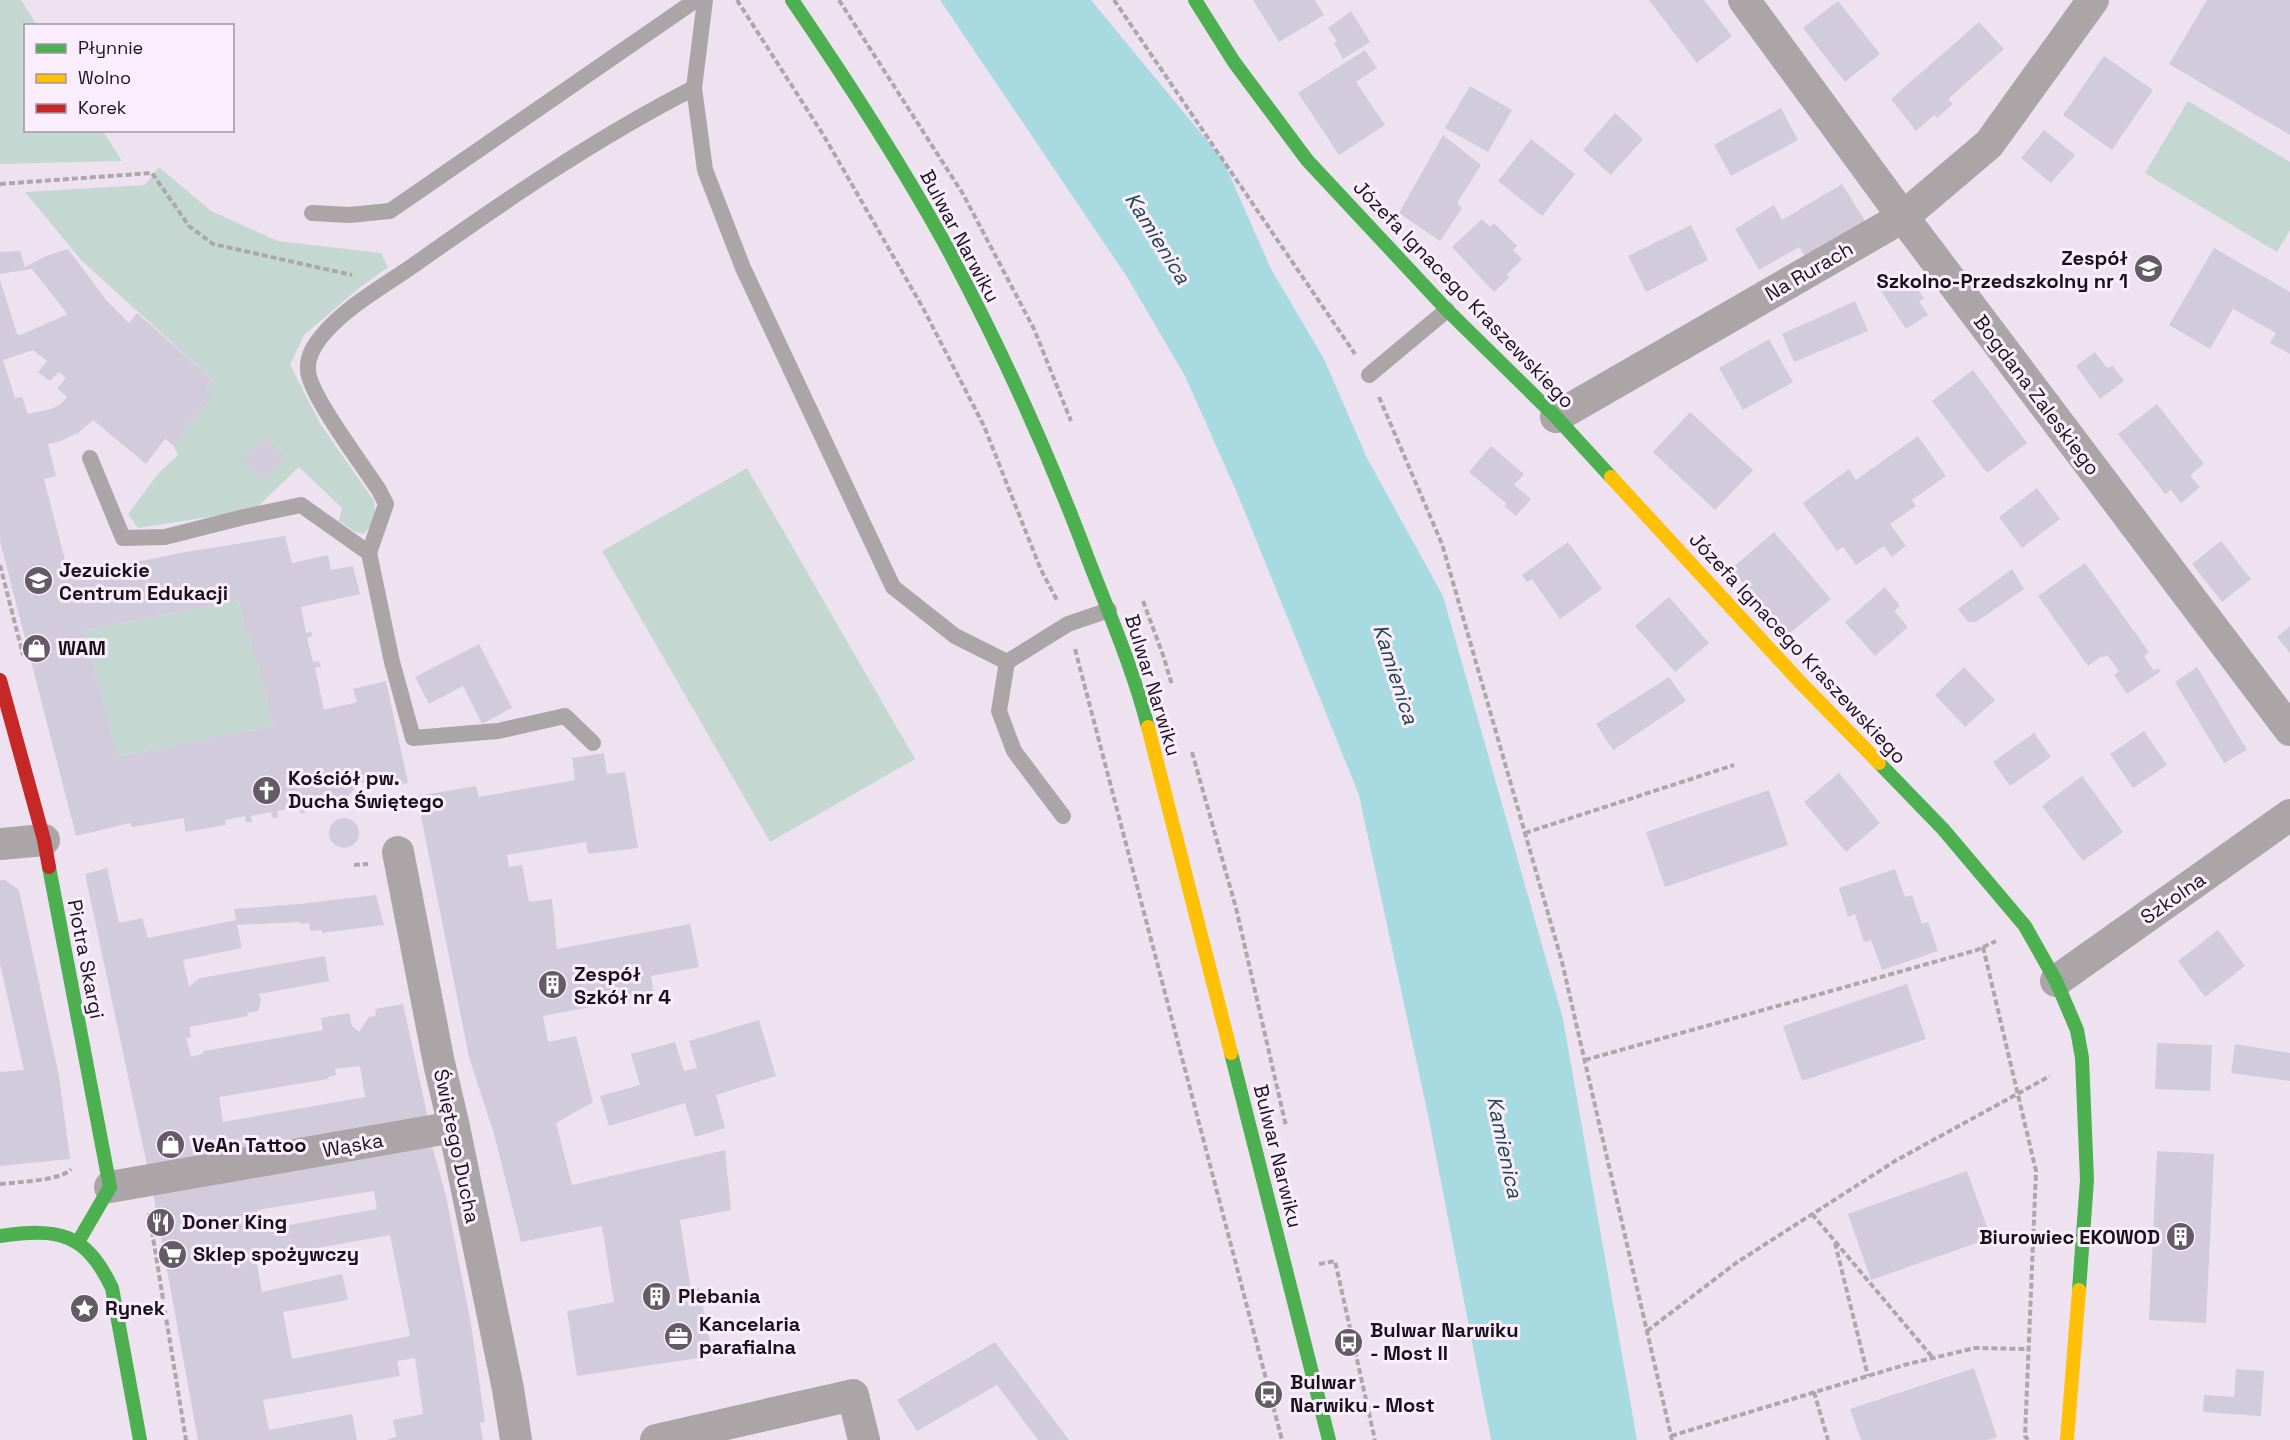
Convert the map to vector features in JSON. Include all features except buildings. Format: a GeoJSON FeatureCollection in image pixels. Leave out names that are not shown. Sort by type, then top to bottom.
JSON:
{"type":"FeatureCollection","features":[{"type":"Feature","properties":{"kind":"street","name":"Bulwar Narwiku"},"geometry":{"type":"LineString","coordinates":[[792,0],[899,164],[945,244],[1035,426],[1109,610],[1146,720],[1329,1440]]}},
{"type":"Feature","properties":{"kind":"street","name":"Józefa Ignacego Kraszewskiego"},"geometry":{"type":"LineString","coordinates":[[1195,0],[1234,62],[1307,160],[1447,310],[1556,417],[1800,682],[1943,829],[2025,927],[2056,981],[2077,1030],[2082,1058],[2087,1180],[2067,1440]]}},
{"type":"Feature","properties":{"kind":"street","name":"Bogdana Zaleskiego"},"geometry":{"type":"LineString","coordinates":[[1744,0],[1903,217],[2290,730]]}},
{"type":"Feature","properties":{"kind":"street","name":"Na Rurach"},"geometry":{"type":"LineString","coordinates":[[1556,417],[1903,217],[1989,144],[2093,0]]}},
{"type":"Feature","properties":{"kind":"street","name":"Piotra Skargi"},"geometry":{"type":"LineString","coordinates":[[0,680],[44,840],[110,1187]]}},
{"type":"Feature","properties":{"kind":"street","name":"Szkolna"},"geometry":{"type":"LineString","coordinates":[[2056,981],[2290,815]]}},
{"type":"Feature","properties":{"kind":"street"},"geometry":{"type":"LineString","coordinates":[[0,844],[44,840]]}},
{"type":"Feature","properties":{"kind":"street","name":"Świętego Ducha"},"geometry":{"type":"LineString","coordinates":[[398,852],[439,1063],[508,1389],[516,1440]]}},
{"type":"Feature","properties":{"kind":"street","name":"Wąska"},"geometry":{"type":"LineString","coordinates":[[110,1187],[454,1127]]}},
{"type":"Feature","properties":{"kind":"street"},"geometry":{"type":"LineString","coordinates":[[78,1242],[110,1187]]}},
{"type":"Feature","properties":{"kind":"street"},"geometry":{"type":"LineString","coordinates":[[0,1236],[42,1231],[61,1234],[78,1242],[93,1254],[105,1270],[112,1288],[140,1440]]}},
{"type":"Feature","properties":{"kind":"street"},"geometry":{"type":"LineString","coordinates":[[656,1440],[853,1395],[864,1440]]}},
{"type":"Feature","properties":{"kind":"lane"},"geometry":{"type":"LineString","coordinates":[[312,213],[349,215],[390,211],[696,0]]}},
{"type":"Feature","properties":{"kind":"lane"},"geometry":{"type":"LineString","coordinates":[[705,0],[694,88],[705,170],[743,268],[893,587],[955,636],[1007,662]]}},
{"type":"Feature","properties":{"kind":"lane"},"geometry":{"type":"LineString","coordinates":[[593,743],[565,716],[498,731],[413,738],[392,662],[369,553],[386,504],[380,490],[314,391],[308,371],[310,351],[347,312],[514,195],[694,88]]}},
{"type":"Feature","properties":{"kind":"lane"},"geometry":{"type":"LineString","coordinates":[[1369,375],[1447,310]]}},
{"type":"Feature","properties":{"kind":"lane"},"geometry":{"type":"LineString","coordinates":[[90,458],[123,538],[165,537],[301,505],[369,553]]}},
{"type":"Feature","properties":{"kind":"lane"},"geometry":{"type":"LineString","coordinates":[[1063,816],[1014,751],[999,711],[1007,662],[1068,624],[1109,610]]}},
{"type":"Feature","properties":{"kind":"path"},"geometry":{"type":"LineString","coordinates":[[737,0],[824,136],[923,308],[984,426],[1041,570],[1068,624],[1282,1440]]}},
{"type":"Feature","properties":{"kind":"path"},"geometry":{"type":"LineString","coordinates":[[1114,0],[1369,375],[1442,544],[1562,962],[1672,1438],[1814,1392],[1933,1358],[1975,1348],[2029,1349]]}},
{"type":"Feature","properties":{"kind":"path"},"geometry":{"type":"LineString","coordinates":[[0,184],[152,173],[189,226],[213,244],[387,284]]}},
{"type":"Feature","properties":{"kind":"path"},"geometry":{"type":"LineString","coordinates":[[1525,833],[1734,765]]}},
{"type":"Feature","properties":{"kind":"path"},"geometry":{"type":"LineString","coordinates":[[1585,1060],[1983,947],[2025,927]]}},
{"type":"Feature","properties":{"kind":"path"},"geometry":{"type":"LineString","coordinates":[[1983,947],[2036,1171],[2025,1436],[2028,1440]]}},
{"type":"Feature","properties":{"kind":"path"},"geometry":{"type":"LineString","coordinates":[[1647,1331],[1736,1263],[1895,1161],[2082,1058]]}},
{"type":"Feature","properties":{"kind":"path"},"geometry":{"type":"LineString","coordinates":[[149,1211],[186,1440]]}},
{"type":"Feature","properties":{"kind":"path"},"geometry":{"type":"LineString","coordinates":[[1812,1214],[1933,1358]]}},
{"type":"Feature","properties":{"kind":"path"},"geometry":{"type":"LineString","coordinates":[[1835,1242],[1868,1376]]}},
{"type":"Feature","properties":{"kind":"path"},"geometry":{"type":"LineString","coordinates":[[1814,1392],[1828,1440]]}},
{"type":"Feature","properties":{"kind":"green space"},"geometry":{"type":"Polygon","coordinates":[[[0,0],[21,0],[36,24],[24,24],[24,132],[104,132],[122,161],[0,164],[0,0]]]}},
{"type":"Feature","properties":{"kind":"green space"},"geometry":{"type":"Polygon","coordinates":[[[2188,101],[2290,162],[2290,230],[2277,252],[2145,173],[2188,101]]]}},
{"type":"Feature","properties":{"kind":"green space"},"geometry":{"type":"Polygon","coordinates":[[[159,167],[211,211],[278,241],[381,253],[388,267],[304,335],[290,365],[321,425],[374,501],[376,519],[364,534],[355,532],[339,521],[342,508],[299,467],[254,510],[138,528],[128,514],[158,474],[178,455],[173,445],[213,396],[205,388],[212,379],[81,260],[25,192],[145,185],[159,167]]]}},
{"type":"Feature","properties":{"kind":"green space"},"geometry":{"type":"Polygon","coordinates":[[[747,468],[915,759],[770,842],[602,551],[747,468]]]}},
{"type":"Feature","properties":{"kind":"green space"},"geometry":{"type":"Polygon","coordinates":[[[239,600],[245,632],[248,632],[256,663],[258,663],[273,727],[212,737],[177,747],[117,756],[84,630],[239,600]]]}},
{"type":"Feature","properties":{"kind":"water","name":"Kamienica"},"geometry":{"type":"Polygon","coordinates":[[[940,0],[1091,0],[1223,160],[1271,269],[1324,359],[1367,458],[1443,596],[1563,1019],[1637,1440],[1491,1440],[1428,1115],[1359,795],[1238,495],[1185,376],[1127,277],[940,0]]]}},
{"type":"Feature","properties":{"kind":"traffic: fast"},"geometry":{"type":"LineString","coordinates":[[792,0],[890,150],[944,242],[985,321],[1041,441],[1074,523],[1129,665],[1148,727]]}},
{"type":"Feature","properties":{"kind":"traffic: fast"},"geometry":{"type":"LineString","coordinates":[[1195,0],[1234,62],[1307,160],[1447,310],[1556,417],[1611,477]]}},
{"type":"Feature","properties":{"kind":"traffic: fast"},"geometry":{"type":"LineString","coordinates":[[1879,763],[1943,829],[2025,926],[2056,981],[2077,1030],[2082,1058],[2087,1180],[2079,1290]]}},
{"type":"Feature","properties":{"kind":"traffic: fast"},"geometry":{"type":"LineString","coordinates":[[49,867],[110,1187],[78,1242]]}},
{"type":"Feature","properties":{"kind":"traffic: fast"},"geometry":{"type":"LineString","coordinates":[[1231,1053],[1329,1440]]}},
{"type":"Feature","properties":{"kind":"traffic: fast"},"geometry":{"type":"LineString","coordinates":[[0,1236],[39,1233],[68,1238],[91,1255],[102,1269],[112,1288],[140,1440]]}},
{"type":"Feature","properties":{"kind":"traffic: slow"},"geometry":{"type":"LineString","coordinates":[[1611,477],[1800,682],[1879,763]]}},
{"type":"Feature","properties":{"kind":"traffic: slow"},"geometry":{"type":"LineString","coordinates":[[1148,727],[1231,1053]]}},
{"type":"Feature","properties":{"kind":"traffic: slow"},"geometry":{"type":"LineString","coordinates":[[2067,1440],[2079,1290]]}},
{"type":"Feature","properties":{"kind":"traffic: jam"},"geometry":{"type":"LineString","coordinates":[[0,680],[44,840],[49,867]]}},
{"type":"Feature","properties":{"kind":"place","name":"Zespół Szkolno-Przedszkolny nr 1"},"geometry":{"type":"Point","coordinates":[2149,269]}},
{"type":"Feature","properties":{"kind":"place","name":"Jezuickie Centrum Edukacji"},"geometry":{"type":"Point","coordinates":[38,581]}},
{"type":"Feature","properties":{"kind":"place","name":"WAM"},"geometry":{"type":"Point","coordinates":[37,648]}},
{"type":"Feature","properties":{"kind":"place","name":"Kościół pw. Ducha Świętego"},"geometry":{"type":"Point","coordinates":[267,790]}},
{"type":"Feature","properties":{"kind":"place","name":"Zespół Szkół nr 4"},"geometry":{"type":"Point","coordinates":[553,985]}},
{"type":"Feature","properties":{"kind":"place","name":"VeAn Tattoo"},"geometry":{"type":"Point","coordinates":[171,1145]}},
{"type":"Feature","properties":{"kind":"place","name":"Doner King"},"geometry":{"type":"Point","coordinates":[161,1222]}},
{"type":"Feature","properties":{"kind":"place","name":"Biurowiec EKOWOD"},"geometry":{"type":"Point","coordinates":[2181,1237]}},
{"type":"Feature","properties":{"kind":"place","name":"Sklep spożywczy"},"geometry":{"type":"Point","coordinates":[172,1254]}},
{"type":"Feature","properties":{"kind":"place","name":"Plebania"},"geometry":{"type":"Point","coordinates":[657,1296]}},
{"type":"Feature","properties":{"kind":"place","name":"Rynek"},"geometry":{"type":"Point","coordinates":[84,1308]}},
{"type":"Feature","properties":{"kind":"place","name":"Kancelaria parafialna"},"geometry":{"type":"Point","coordinates":[678,1336]}},
{"type":"Feature","properties":{"kind":"place","name":"Bulwar Narwiku - Most II"},"geometry":{"type":"Point","coordinates":[1349,1342]}},
{"type":"Feature","properties":{"kind":"place","name":"Bulwar Narwiku - Most"},"geometry":{"type":"Point","coordinates":[1269,1394]}}]}
